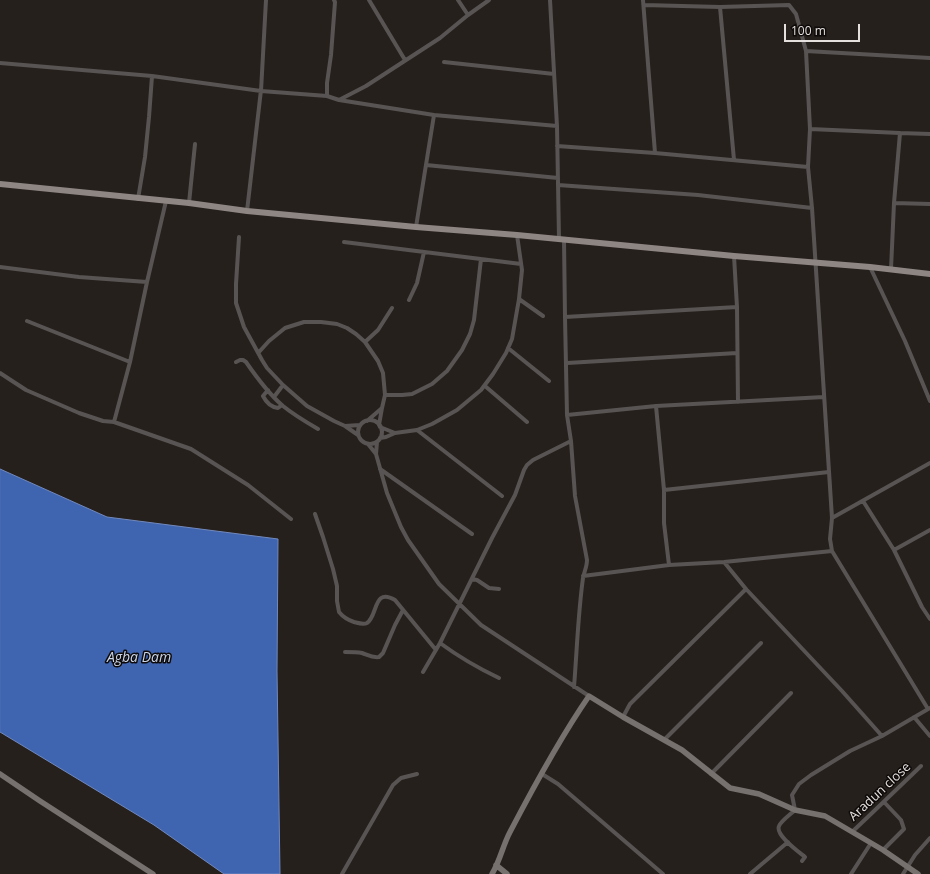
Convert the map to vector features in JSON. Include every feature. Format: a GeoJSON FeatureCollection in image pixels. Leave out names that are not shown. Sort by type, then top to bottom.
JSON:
{"type":"FeatureCollection","features":[{"type":"Feature","properties":{"kind":"main road"},"geometry":{"type":"LineString","coordinates":[[0,184],[189,203],[247,211],[734,256],[870,267],[930,274]]}},
{"type":"Feature","properties":{"kind":"street"},"geometry":{"type":"LineString","coordinates":[[247,211],[261,91],[266,0]]}},
{"type":"Feature","properties":{"kind":"street"},"geometry":{"type":"LineString","coordinates":[[327,96],[335,9],[334,0]]}},
{"type":"Feature","properties":{"kind":"street"},"geometry":{"type":"LineString","coordinates":[[369,0],[405,60]]}},
{"type":"Feature","properties":{"kind":"street"},"geometry":{"type":"LineString","coordinates":[[458,0],[468,15]]}},
{"type":"Feature","properties":{"kind":"street"},"geometry":{"type":"LineString","coordinates":[[339,100],[366,86],[440,38],[489,0]]}},
{"type":"Feature","properties":{"kind":"street"},"geometry":{"type":"LineString","coordinates":[[550,0],[557,126],[558,185],[562,239],[568,415],[575,496],[587,560],[583,576],[579,615],[574,687]]}},
{"type":"Feature","properties":{"kind":"street"},"geometry":{"type":"LineString","coordinates":[[643,0],[654,153]]}},
{"type":"Feature","properties":{"kind":"street"},"geometry":{"type":"LineString","coordinates":[[644,5],[720,7],[789,5],[796,14],[806,51],[810,129],[808,167],[816,263],[832,518],[830,539],[832,551],[929,708],[882,736],[850,751],[799,784],[792,795],[795,810]]}},
{"type":"Feature","properties":{"kind":"street"},"geometry":{"type":"LineString","coordinates":[[720,7],[734,160]]}},
{"type":"Feature","properties":{"kind":"street"},"geometry":{"type":"LineString","coordinates":[[806,51],[930,58]]}},
{"type":"Feature","properties":{"kind":"street"},"geometry":{"type":"LineString","coordinates":[[444,62],[554,74]]}},
{"type":"Feature","properties":{"kind":"street"},"geometry":{"type":"LineString","coordinates":[[0,63],[152,76],[261,91],[327,96],[339,100],[434,115],[557,126]]}},
{"type":"Feature","properties":{"kind":"street"},"geometry":{"type":"LineString","coordinates":[[138,199],[145,157],[152,76]]}},
{"type":"Feature","properties":{"kind":"street"},"geometry":{"type":"LineString","coordinates":[[416,227],[434,115]]}},
{"type":"Feature","properties":{"kind":"street"},"geometry":{"type":"LineString","coordinates":[[810,129],[930,134]]}},
{"type":"Feature","properties":{"kind":"street"},"geometry":{"type":"LineString","coordinates":[[891,269],[894,203],[900,133]]}},
{"type":"Feature","properties":{"kind":"street"},"geometry":{"type":"LineString","coordinates":[[189,203],[195,144]]}},
{"type":"Feature","properties":{"kind":"street"},"geometry":{"type":"LineString","coordinates":[[557,146],[808,167]]}},
{"type":"Feature","properties":{"kind":"street"},"geometry":{"type":"LineString","coordinates":[[426,165],[558,178]]}},
{"type":"Feature","properties":{"kind":"street"},"geometry":{"type":"LineString","coordinates":[[558,185],[698,194],[812,208]]}},
{"type":"Feature","properties":{"kind":"street"},"geometry":{"type":"LineString","coordinates":[[114,422],[130,362],[166,201]]}},
{"type":"Feature","properties":{"kind":"street"},"geometry":{"type":"LineString","coordinates":[[894,203],[930,204]]}},
{"type":"Feature","properties":{"kind":"street"},"geometry":{"type":"LineString","coordinates":[[368,444],[372,444],[395,433],[417,430],[432,424],[458,410],[482,390],[493,374],[512,339],[519,299],[521,274],[518,235]]}},
{"type":"Feature","properties":{"kind":"street"},"geometry":{"type":"LineString","coordinates":[[239,237],[236,303],[244,328],[267,368],[307,406],[345,426],[368,444],[376,454],[386,493],[408,540],[439,584],[481,625],[574,687],[623,717],[682,750],[730,788],[759,794],[795,810],[824,816],[884,850],[918,874]]}},
{"type":"Feature","properties":{"kind":"street"},"geometry":{"type":"LineString","coordinates":[[344,242],[521,264]]}},
{"type":"Feature","properties":{"kind":"street"},"geometry":{"type":"LineString","coordinates":[[409,300],[417,283],[424,252]]}},
{"type":"Feature","properties":{"kind":"street"},"geometry":{"type":"LineString","coordinates":[[734,256],[737,307],[738,402]]}},
{"type":"Feature","properties":{"kind":"street"},"geometry":{"type":"LineString","coordinates":[[385,396],[412,394],[432,384],[447,371],[462,350],[470,334],[474,320],[481,259]]}},
{"type":"Feature","properties":{"kind":"street"},"geometry":{"type":"LineString","coordinates":[[0,266],[79,276],[147,282]]}},
{"type":"Feature","properties":{"kind":"street"},"geometry":{"type":"LineString","coordinates":[[870,267],[928,391],[930,401]]}},
{"type":"Feature","properties":{"kind":"street"},"geometry":{"type":"LineString","coordinates":[[519,299],[543,316]]}},
{"type":"Feature","properties":{"kind":"street"},"geometry":{"type":"LineString","coordinates":[[565,317],[737,307]]}},
{"type":"Feature","properties":{"kind":"street"},"geometry":{"type":"LineString","coordinates":[[366,342],[378,330],[392,308]]}},
{"type":"Feature","properties":{"kind":"street"},"geometry":{"type":"LineString","coordinates":[[26,321],[130,362]]}},
{"type":"Feature","properties":{"kind":"street"},"geometry":{"type":"LineString","coordinates":[[258,352],[285,328],[304,322],[337,324],[347,328],[366,342],[378,361],[382,373],[385,396],[380,426],[382,432],[376,454]]}},
{"type":"Feature","properties":{"kind":"street"},"geometry":{"type":"LineString","coordinates":[[508,348],[549,381]]}},
{"type":"Feature","properties":{"kind":"street"},"geometry":{"type":"LineString","coordinates":[[566,363],[737,353]]}},
{"type":"Feature","properties":{"kind":"street"},"geometry":{"type":"LineString","coordinates":[[236,362],[240,360],[246,362],[282,405],[293,414],[318,429]]}},
{"type":"Feature","properties":{"kind":"street"},"geometry":{"type":"LineString","coordinates":[[0,373],[26,390],[79,413],[103,421],[114,422],[190,448],[248,485],[291,519]]}},
{"type":"Feature","properties":{"kind":"street"},"geometry":{"type":"LineString","coordinates":[[274,396],[284,385]]}},
{"type":"Feature","properties":{"kind":"street"},"geometry":{"type":"LineString","coordinates":[[484,386],[527,422]]}},
{"type":"Feature","properties":{"kind":"street"},"geometry":{"type":"LineString","coordinates":[[268,390],[263,396],[266,401],[275,408],[282,405]]}},
{"type":"Feature","properties":{"kind":"street"},"geometry":{"type":"LineString","coordinates":[[568,415],[656,406],[824,397]]}},
{"type":"Feature","properties":{"kind":"street"},"geometry":{"type":"LineString","coordinates":[[656,406],[664,490],[664,524],[669,565]]}},
{"type":"Feature","properties":{"kind":"street"},"geometry":{"type":"LineString","coordinates":[[345,426],[360,425],[382,408]]}},
{"type":"Feature","properties":{"kind":"street"},"geometry":{"type":"LineString","coordinates":[[367,421],[375,422],[395,433]]}},
{"type":"Feature","properties":{"kind":"street"},"geometry":{"type":"LineString","coordinates":[[358,435],[360,425]]}},
{"type":"Feature","properties":{"kind":"street"},"geometry":{"type":"LineString","coordinates":[[417,430],[502,496]]}},
{"type":"Feature","properties":{"kind":"street"},"geometry":{"type":"LineString","coordinates":[[423,672],[440,643],[515,495],[527,465],[532,460],[571,441]]}},
{"type":"Feature","properties":{"kind":"street"},"geometry":{"type":"LineString","coordinates":[[832,518],[930,463]]}},
{"type":"Feature","properties":{"kind":"street"},"geometry":{"type":"LineString","coordinates":[[380,469],[472,534]]}},
{"type":"Feature","properties":{"kind":"street"},"geometry":{"type":"LineString","coordinates":[[664,490],[829,472]]}},
{"type":"Feature","properties":{"kind":"street"},"geometry":{"type":"LineString","coordinates":[[863,501],[894,550],[930,619]]}},
{"type":"Feature","properties":{"kind":"street"},"geometry":{"type":"LineString","coordinates":[[314,514],[333,569],[337,586],[339,612],[347,619],[366,624],[380,598],[388,596],[395,600],[436,650]]}},
{"type":"Feature","properties":{"kind":"street"},"geometry":{"type":"LineString","coordinates":[[894,550],[930,530]]}},
{"type":"Feature","properties":{"kind":"street"},"geometry":{"type":"LineString","coordinates":[[583,576],[669,565],[724,562],[832,551]]}},
{"type":"Feature","properties":{"kind":"street"},"geometry":{"type":"LineString","coordinates":[[724,562],[746,589],[882,736]]}},
{"type":"Feature","properties":{"kind":"street"},"geometry":{"type":"LineString","coordinates":[[472,579],[489,588],[499,589]]}},
{"type":"Feature","properties":{"kind":"street"},"geometry":{"type":"LineString","coordinates":[[623,717],[630,704],[746,589]]}},
{"type":"Feature","properties":{"kind":"street"},"geometry":{"type":"LineString","coordinates":[[345,652],[365,654],[373,658],[379,657],[383,653],[403,610]]}},
{"type":"Feature","properties":{"kind":"street"},"geometry":{"type":"LineString","coordinates":[[440,643],[476,667],[499,678]]}},
{"type":"Feature","properties":{"kind":"street"},"geometry":{"type":"LineString","coordinates":[[664,740],[761,643]]}},
{"type":"Feature","properties":{"kind":"street"},"geometry":{"type":"LineString","coordinates":[[711,774],[792,693]]}},
{"type":"Feature","properties":{"kind":"street"},"geometry":{"type":"LineString","coordinates":[[493,874],[509,834],[542,774],[589,696]]}},
{"type":"Feature","properties":{"kind":"street"},"geometry":{"type":"LineString","coordinates":[[914,717],[930,736]]}},
{"type":"Feature","properties":{"kind":"street","name":"Aradun close"},"geometry":{"type":"LineString","coordinates":[[852,832],[921,766]]}},
{"type":"Feature","properties":{"kind":"street"},"geometry":{"type":"LineString","coordinates":[[0,774],[153,874]]}},
{"type":"Feature","properties":{"kind":"street"},"geometry":{"type":"LineString","coordinates":[[342,874],[393,785],[401,778],[417,774]]}},
{"type":"Feature","properties":{"kind":"street"},"geometry":{"type":"LineString","coordinates":[[542,774],[558,784],[663,874]]}},
{"type":"Feature","properties":{"kind":"street"},"geometry":{"type":"LineString","coordinates":[[884,802],[902,820],[904,829],[884,850]]}},
{"type":"Feature","properties":{"kind":"street"},"geometry":{"type":"LineString","coordinates":[[795,810],[779,826],[779,830],[781,836],[805,857],[802,861]]}},
{"type":"Feature","properties":{"kind":"street"},"geometry":{"type":"LineString","coordinates":[[904,874],[915,855],[930,838]]}},
{"type":"Feature","properties":{"kind":"street"},"geometry":{"type":"LineString","coordinates":[[750,874],[788,842]]}},
{"type":"Feature","properties":{"kind":"street"},"geometry":{"type":"LineString","coordinates":[[851,874],[871,843]]}},
{"type":"Feature","properties":{"kind":"street"},"geometry":{"type":"LineString","coordinates":[[496,865],[506,874]]}},
{"type":"Feature","properties":{"kind":"water","name":"Agba Dam"},"geometry":{"type":"Polygon","coordinates":[[[0,469],[107,517],[278,539],[277,671],[280,874],[224,874],[154,825],[0,732],[0,469]]]}}]}
